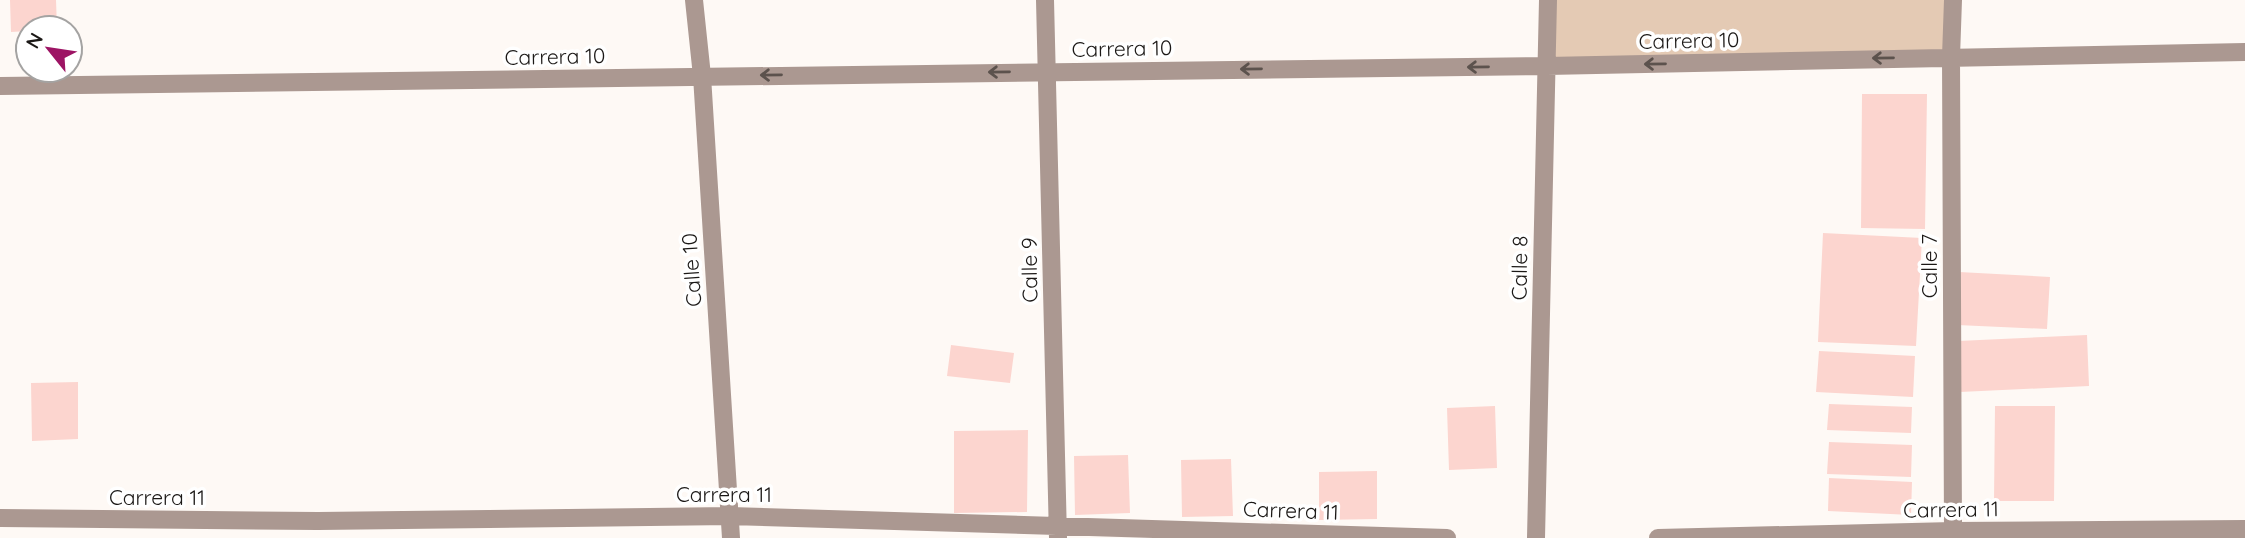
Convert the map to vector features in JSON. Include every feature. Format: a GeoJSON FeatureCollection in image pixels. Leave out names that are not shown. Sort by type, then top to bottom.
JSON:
{"type":"FeatureCollection","features":[{"type":"Feature","properties":{"kind":"street","name":"Calle 10"},"geometry":{"type":"LineString","coordinates":[[694,0],[702,76],[731,538]]}},
{"type":"Feature","properties":{"kind":"street","name":"Calle 9"},"geometry":{"type":"LineString","coordinates":[[1045,0],[1058,531]]}},
{"type":"Feature","properties":{"kind":"street","name":"Calle 8"},"geometry":{"type":"LineString","coordinates":[[1536,538],[1548,0]]}},
{"type":"Feature","properties":{"kind":"street","name":"Calle 7"},"geometry":{"type":"LineString","coordinates":[[1953,0],[1951,57],[1954,531]]}},
{"type":"Feature","properties":{"kind":"street","name":"Carrera 10"},"geometry":{"type":"LineString","coordinates":[[0,86],[1547,66],[2245,52]]}},
{"type":"Feature","properties":{"kind":"street","name":"Carrera 11"},"geometry":{"type":"LineString","coordinates":[[0,518],[318,529],[730,516],[1058,531],[1447,538]]}},
{"type":"Feature","properties":{"kind":"street","name":"Carrera 11"},"geometry":{"type":"LineString","coordinates":[[1658,538],[1954,531],[2245,529]]}},
{"type":"Feature","properties":{"kind":"shaded area"},"geometry":{"type":"Polygon","coordinates":[[[1548,0],[1953,0],[1951,57],[1547,66],[1548,0]]]}},
{"type":"Feature","properties":{"kind":"building"},"geometry":{"type":"Polygon","coordinates":[[[10,0],[56,0],[56,14],[14,14],[14,32],[11,32],[10,0]]]}},
{"type":"Feature","properties":{"kind":"building"},"geometry":{"type":"Polygon","coordinates":[[[1862,94],[1927,94],[1925,229],[1861,228],[1862,94]]]}},
{"type":"Feature","properties":{"kind":"building"},"geometry":{"type":"Polygon","coordinates":[[[1823,233],[1922,238],[1916,346],[1818,342],[1823,233]]]}},
{"type":"Feature","properties":{"kind":"building"},"geometry":{"type":"Polygon","coordinates":[[[1959,272],[2050,277],[2047,329],[1957,325],[1959,272]]]}},
{"type":"Feature","properties":{"kind":"building"},"geometry":{"type":"Polygon","coordinates":[[[2087,335],[2089,386],[1960,392],[1958,341],[2087,335]]]}},
{"type":"Feature","properties":{"kind":"building"},"geometry":{"type":"Polygon","coordinates":[[[951,345],[1014,353],[1010,383],[947,376],[951,345]]]}},
{"type":"Feature","properties":{"kind":"building"},"geometry":{"type":"Polygon","coordinates":[[[1819,351],[1915,356],[1913,397],[1816,392],[1819,351]]]}},
{"type":"Feature","properties":{"kind":"building"},"geometry":{"type":"Polygon","coordinates":[[[78,382],[78,439],[32,441],[31,383],[78,382]]]}},
{"type":"Feature","properties":{"kind":"building"},"geometry":{"type":"Polygon","coordinates":[[[1829,404],[1912,407],[1911,433],[1827,430],[1829,404]]]}},
{"type":"Feature","properties":{"kind":"building"},"geometry":{"type":"Polygon","coordinates":[[[1495,406],[1497,468],[1449,470],[1447,408],[1495,406]]]}},
{"type":"Feature","properties":{"kind":"building"},"geometry":{"type":"Polygon","coordinates":[[[1995,406],[2055,406],[2054,501],[1994,501],[1995,406]]]}},
{"type":"Feature","properties":{"kind":"building"},"geometry":{"type":"Polygon","coordinates":[[[1028,430],[1027,512],[954,513],[954,431],[1028,430]]]}},
{"type":"Feature","properties":{"kind":"building"},"geometry":{"type":"Polygon","coordinates":[[[1829,442],[1912,445],[1911,477],[1827,474],[1829,442]]]}},
{"type":"Feature","properties":{"kind":"building"},"geometry":{"type":"Polygon","coordinates":[[[1128,455],[1130,513],[1075,515],[1074,456],[1128,455]]]}},
{"type":"Feature","properties":{"kind":"building"},"geometry":{"type":"Polygon","coordinates":[[[1231,459],[1233,516],[1182,517],[1181,460],[1231,459]]]}},
{"type":"Feature","properties":{"kind":"building"},"geometry":{"type":"Polygon","coordinates":[[[1377,471],[1377,519],[1319,520],[1319,472],[1377,471]]]}},
{"type":"Feature","properties":{"kind":"building"},"geometry":{"type":"Polygon","coordinates":[[[1829,478],[1912,482],[1911,515],[1828,511],[1829,478]]]}}]}
